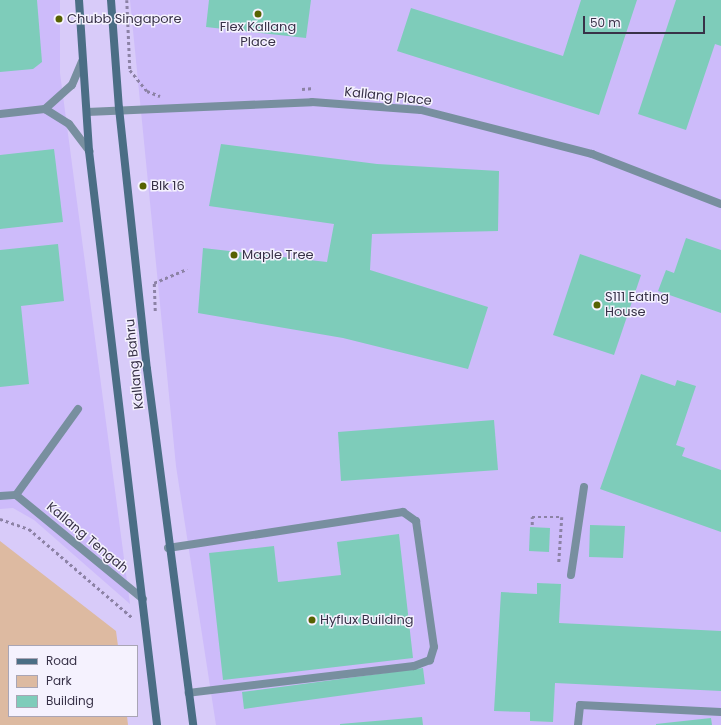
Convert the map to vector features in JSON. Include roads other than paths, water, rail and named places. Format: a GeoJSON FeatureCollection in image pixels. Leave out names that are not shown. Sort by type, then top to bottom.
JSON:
{"type":"FeatureCollection","features":[{"type":"Feature","properties":{"kind":"main road","name":"Kallang Bahru"},"geometry":{"type":"LineString","coordinates":[[79,0],[82,61],[90,152],[157,725]]}},
{"type":"Feature","properties":{"kind":"main road","name":"Kallang Bahru"},"geometry":{"type":"LineString","coordinates":[[111,0],[118,108],[168,548],[193,725]]}},
{"type":"Feature","properties":{"kind":"street","name":"Kallang Bahru"},"geometry":{"type":"LineString","coordinates":[[82,61],[72,85],[44,109],[74,128],[90,152]]}},
{"type":"Feature","properties":{"kind":"street","name":"Kallang Place"},"geometry":{"type":"LineString","coordinates":[[87,112],[118,108],[323,102],[421,110],[592,154],[721,204]]}},
{"type":"Feature","properties":{"kind":"street"},"geometry":{"type":"LineString","coordinates":[[0,114],[44,109]]}},
{"type":"Feature","properties":{"kind":"street"},"geometry":{"type":"LineString","coordinates":[[0,496],[16,495],[78,409]]}},
{"type":"Feature","properties":{"kind":"street"},"geometry":{"type":"LineString","coordinates":[[571,576],[584,487]]}},
{"type":"Feature","properties":{"kind":"street","name":"Kallang Tengah"},"geometry":{"type":"LineString","coordinates":[[16,495],[143,599]]}},
{"type":"Feature","properties":{"kind":"street"},"geometry":{"type":"LineString","coordinates":[[168,548],[403,512],[416,521],[434,647],[430,660],[414,666],[189,693]]}},
{"type":"Feature","properties":{"kind":"street"},"geometry":{"type":"LineString","coordinates":[[578,725],[580,705],[721,712]]}},
{"type":"Feature","properties":{"kind":"place","name":"Flex Kallang Place"},"geometry":{"type":"Point","coordinates":[258,14]}},
{"type":"Feature","properties":{"kind":"place","name":"Chubb Singapore"},"geometry":{"type":"Point","coordinates":[59,19]}},
{"type":"Feature","properties":{"kind":"place","name":"Blk 16"},"geometry":{"type":"Point","coordinates":[143,186]}},
{"type":"Feature","properties":{"kind":"place","name":"Maple Tree"},"geometry":{"type":"Point","coordinates":[234,255]}},
{"type":"Feature","properties":{"kind":"place","name":"S111 Eating House"},"geometry":{"type":"Point","coordinates":[597,305]}},
{"type":"Feature","properties":{"kind":"place","name":"Hyflux Building"},"geometry":{"type":"Point","coordinates":[312,620]}}]}
